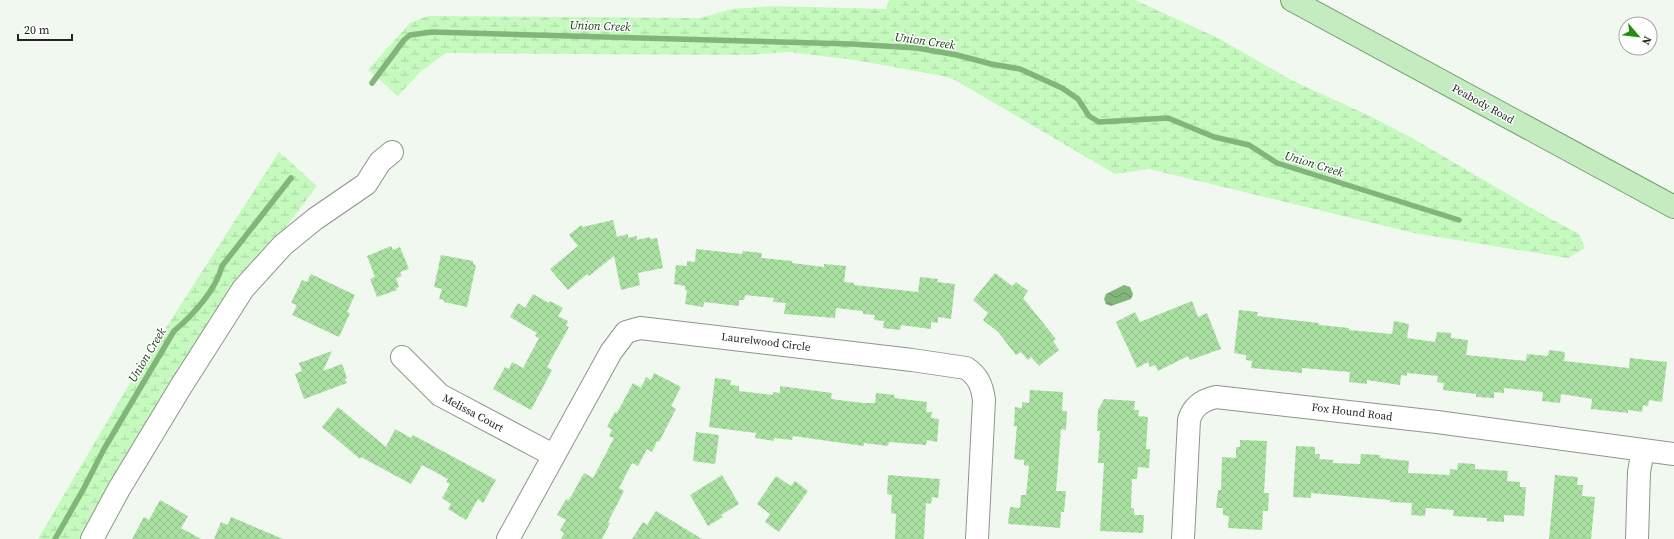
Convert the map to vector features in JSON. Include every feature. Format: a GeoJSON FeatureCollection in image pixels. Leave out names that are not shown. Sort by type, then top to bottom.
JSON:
{"type":"FeatureCollection","features":[{"type":"Feature","properties":{"kind":"main road","name":"Peabody Road"},"geometry":{"type":"LineString","coordinates":[[1292,0],[1674,207]]}},
{"type":"Feature","properties":{"kind":"street"},"geometry":{"type":"LineString","coordinates":[[92,539],[119,489],[243,289],[283,245],[315,219],[366,184],[380,162],[392,152]]}},
{"type":"Feature","properties":{"kind":"street","name":"Laurelwood Circle"},"geometry":{"type":"LineString","coordinates":[[508,539],[611,352],[626,332],[640,328],[957,365],[966,368],[981,382],[984,400],[977,539]]}},
{"type":"Feature","properties":{"kind":"street","name":"Melissa Court"},"geometry":{"type":"LineString","coordinates":[[402,357],[440,395],[553,455]]}},
{"type":"Feature","properties":{"kind":"street","name":"Fox Hound Road"},"geometry":{"type":"LineString","coordinates":[[1183,539],[1189,420],[1194,408],[1201,403],[1216,397],[1429,421],[1674,454]]}},
{"type":"Feature","properties":{"kind":"street"},"geometry":{"type":"LineString","coordinates":[[1637,539],[1639,472],[1643,450]]}},
{"type":"Feature","properties":{"kind":"green space"},"geometry":{"type":"Polygon","coordinates":[[[889,0],[1135,0],[1220,39],[1293,81],[1372,117],[1412,138],[1540,213],[1579,234],[1585,248],[1568,258],[1414,233],[1149,169],[1115,174],[955,80],[943,76],[855,60],[788,52],[747,55],[446,53],[420,72],[398,96],[368,70],[410,23],[428,16],[700,18],[732,9],[773,6],[886,9],[889,0]]]}},
{"type":"Feature","properties":{"kind":"green space"},"geometry":{"type":"Polygon","coordinates":[[[279,152],[317,186],[270,248],[141,437],[81,539],[38,539],[124,393],[279,152]]]}},
{"type":"Feature","properties":{"kind":"water"},"geometry":{"type":"Polygon","coordinates":[[[1124,285],[1130,287],[1133,294],[1131,299],[1111,306],[1106,304],[1104,299],[1106,294],[1124,285]]]}},
{"type":"Feature","properties":{"kind":"building"},"geometry":{"type":"Polygon","coordinates":[[[613,220],[617,237],[628,234],[628,238],[637,236],[637,240],[650,237],[650,239],[657,238],[663,268],[638,273],[640,285],[621,290],[614,256],[589,276],[587,274],[568,290],[550,269],[578,246],[569,235],[581,225],[583,227],[613,220]]]}},
{"type":"Feature","properties":{"kind":"building"},"geometry":{"type":"Polygon","coordinates":[[[391,246],[393,250],[400,247],[409,269],[400,272],[402,276],[396,278],[399,287],[396,288],[397,290],[377,297],[370,279],[375,277],[367,256],[391,246]]]}},
{"type":"Feature","properties":{"kind":"building"},"geometry":{"type":"Polygon","coordinates":[[[696,249],[742,254],[743,251],[762,253],[761,258],[792,261],[792,263],[824,267],[824,264],[846,266],[844,282],[854,283],[854,285],[918,292],[920,277],[938,279],[937,282],[955,284],[951,319],[938,317],[938,323],[931,322],[931,329],[901,325],[900,330],[883,328],[884,321],[874,320],[875,315],[863,314],[863,311],[836,308],[835,318],[784,314],[786,303],[773,302],[774,298],[745,295],[744,300],[739,300],[739,306],[704,302],[703,307],[685,304],[687,290],[685,290],[685,286],[674,284],[676,265],[687,266],[687,261],[695,262],[696,249]]]}},
{"type":"Feature","properties":{"kind":"building"},"geometry":{"type":"Polygon","coordinates":[[[441,255],[473,261],[473,264],[476,265],[467,307],[444,302],[444,300],[439,299],[442,289],[434,287],[441,255]]]}},
{"type":"Feature","properties":{"kind":"building"},"geometry":{"type":"Polygon","coordinates":[[[995,273],[1012,286],[1016,282],[1028,291],[1023,298],[1056,339],[1053,341],[1059,350],[1039,366],[1031,357],[1028,360],[1021,352],[1016,355],[998,332],[983,320],[988,313],[973,300],[995,273]]]}},
{"type":"Feature","properties":{"kind":"building"},"geometry":{"type":"Polygon","coordinates":[[[311,274],[355,295],[347,312],[350,313],[339,337],[292,315],[297,305],[291,303],[302,280],[307,282],[311,274]]]}},
{"type":"Feature","properties":{"kind":"building"},"geometry":{"type":"Polygon","coordinates":[[[533,294],[549,303],[550,301],[563,308],[558,316],[568,321],[566,326],[569,327],[547,367],[552,370],[531,410],[493,389],[505,367],[509,369],[512,362],[523,368],[539,338],[535,336],[537,333],[510,317],[518,303],[525,308],[533,294]]]}},
{"type":"Feature","properties":{"kind":"building"},"geometry":{"type":"Polygon","coordinates":[[[1192,301],[1198,317],[1207,313],[1221,349],[1190,360],[1188,356],[1158,371],[1155,365],[1150,367],[1148,362],[1137,368],[1116,322],[1135,312],[1140,322],[1192,301]]]}},
{"type":"Feature","properties":{"kind":"building"},"geometry":{"type":"Polygon","coordinates":[[[1239,310],[1258,312],[1257,316],[1319,323],[1319,325],[1349,328],[1349,330],[1392,334],[1394,321],[1409,324],[1407,338],[1435,342],[1437,332],[1451,333],[1451,338],[1468,340],[1466,355],[1526,361],[1527,354],[1548,356],[1549,350],[1565,352],[1564,361],[1629,368],[1630,358],[1667,362],[1662,402],[1649,400],[1648,406],[1643,405],[1642,412],[1628,410],[1628,413],[1591,409],[1592,399],[1561,394],[1560,403],[1542,401],[1543,392],[1504,388],[1504,393],[1494,392],[1494,398],[1476,397],[1476,394],[1443,390],[1444,383],[1437,382],[1438,376],[1407,373],[1407,376],[1401,375],[1400,385],[1367,380],[1367,384],[1349,382],[1350,372],[1302,368],[1302,373],[1251,368],[1252,361],[1246,360],[1246,355],[1234,353],[1239,310]]]}},
{"type":"Feature","properties":{"kind":"building"},"geometry":{"type":"Polygon","coordinates":[[[332,351],[323,371],[342,364],[347,378],[345,379],[347,383],[304,399],[295,374],[302,371],[299,363],[332,351]]]}},
{"type":"Feature","properties":{"kind":"building"},"geometry":{"type":"Polygon","coordinates":[[[654,373],[681,387],[671,406],[676,409],[659,442],[657,441],[652,452],[647,449],[638,466],[632,463],[619,488],[624,491],[608,522],[610,523],[602,539],[561,539],[564,533],[560,530],[566,520],[557,515],[566,499],[569,500],[584,473],[593,478],[614,438],[609,436],[612,430],[607,427],[615,412],[617,413],[633,383],[641,388],[646,377],[651,380],[654,373]]]}},
{"type":"Feature","properties":{"kind":"building"},"geometry":{"type":"Polygon","coordinates":[[[715,378],[731,380],[730,385],[739,386],[739,391],[773,395],[773,392],[780,393],[780,386],[832,393],[831,399],[863,403],[875,403],[876,393],[895,395],[894,398],[927,402],[926,412],[932,412],[931,418],[939,419],[937,442],[927,440],[926,445],[889,442],[888,446],[864,443],[864,446],[793,436],[792,440],[774,438],[774,441],[755,438],[756,433],[709,427],[715,378]]]}},
{"type":"Feature","properties":{"kind":"building"},"geometry":{"type":"Polygon","coordinates":[[[1030,390],[1063,392],[1062,411],[1067,411],[1066,430],[1061,429],[1056,491],[1066,491],[1064,512],[1061,512],[1060,528],[1008,524],[1010,507],[1020,508],[1021,495],[1026,495],[1029,466],[1024,465],[1024,460],[1014,459],[1017,426],[1014,426],[1015,407],[1022,408],[1022,402],[1029,403],[1030,390]]]}},
{"type":"Feature","properties":{"kind":"building"},"geometry":{"type":"Polygon","coordinates":[[[1104,399],[1135,401],[1134,410],[1139,410],[1138,416],[1148,417],[1146,449],[1150,449],[1149,468],[1138,467],[1137,479],[1132,479],[1131,508],[1134,509],[1134,515],[1144,515],[1143,533],[1100,531],[1104,463],[1098,463],[1100,431],[1097,431],[1098,410],[1104,399]]]}},
{"type":"Feature","properties":{"kind":"building"},"geometry":{"type":"Polygon","coordinates":[[[338,407],[386,447],[395,429],[411,438],[413,435],[496,480],[483,503],[478,499],[466,520],[448,509],[451,504],[442,498],[450,484],[446,482],[448,479],[422,465],[411,484],[361,457],[360,459],[322,427],[338,407]]]}},
{"type":"Feature","properties":{"kind":"building"},"geometry":{"type":"Polygon","coordinates":[[[696,432],[719,435],[715,464],[693,461],[696,432]]]}},
{"type":"Feature","properties":{"kind":"building"},"geometry":{"type":"Polygon","coordinates":[[[1240,440],[1267,441],[1264,493],[1269,493],[1268,511],[1263,511],[1262,530],[1228,528],[1229,516],[1223,515],[1223,508],[1216,508],[1218,490],[1221,490],[1222,457],[1236,458],[1236,447],[1240,447],[1240,440]]]}},
{"type":"Feature","properties":{"kind":"building"},"geometry":{"type":"Polygon","coordinates":[[[1296,446],[1315,447],[1315,454],[1320,454],[1319,459],[1333,460],[1333,463],[1360,464],[1361,454],[1380,455],[1380,458],[1409,461],[1408,473],[1450,475],[1450,469],[1457,470],[1458,463],[1475,464],[1475,469],[1508,471],[1507,481],[1520,482],[1520,487],[1526,487],[1524,516],[1504,515],[1504,522],[1487,521],[1487,518],[1453,516],[1454,510],[1426,508],[1425,516],[1411,515],[1412,503],[1311,493],[1311,498],[1293,497],[1296,446]]]}},
{"type":"Feature","properties":{"kind":"building"},"geometry":{"type":"Polygon","coordinates":[[[722,475],[739,504],[721,515],[723,517],[708,526],[690,495],[722,475]]]}},
{"type":"Feature","properties":{"kind":"building"},"geometry":{"type":"Polygon","coordinates":[[[888,475],[940,479],[938,498],[932,497],[931,504],[926,503],[924,539],[895,539],[896,514],[891,513],[892,495],[887,494],[888,475]]]}},
{"type":"Feature","properties":{"kind":"building"},"geometry":{"type":"Polygon","coordinates":[[[1555,475],[1578,477],[1577,485],[1583,485],[1582,496],[1595,497],[1591,539],[1549,539],[1555,475]]]}},
{"type":"Feature","properties":{"kind":"building"},"geometry":{"type":"Polygon","coordinates":[[[776,476],[791,486],[795,481],[808,491],[779,532],[765,522],[770,514],[757,504],[776,476]]]}},
{"type":"Feature","properties":{"kind":"building"},"geometry":{"type":"Polygon","coordinates":[[[160,500],[188,516],[181,528],[201,539],[132,539],[144,517],[149,520],[160,500]]]}},
{"type":"Feature","properties":{"kind":"building"},"geometry":{"type":"Polygon","coordinates":[[[656,511],[702,539],[632,539],[643,522],[647,525],[656,511]]]}},
{"type":"Feature","properties":{"kind":"building"},"geometry":{"type":"Polygon","coordinates":[[[231,517],[283,539],[214,539],[221,522],[228,525],[231,517]]]}},
{"type":"Feature","properties":{"kind":"waterway","name":"Union Creek"},"geometry":{"type":"LineString","coordinates":[[372,83],[404,40],[410,35],[432,32],[851,44],[917,48],[1020,69],[1062,88],[1078,99],[1089,116],[1099,122],[1168,118],[1214,137],[1249,145],[1277,163],[1459,220]]}},
{"type":"Feature","properties":{"kind":"waterway","name":"Union Creek"},"geometry":{"type":"LineString","coordinates":[[55,539],[104,449],[174,331],[203,302],[215,284],[222,266],[291,178]]}}]}
